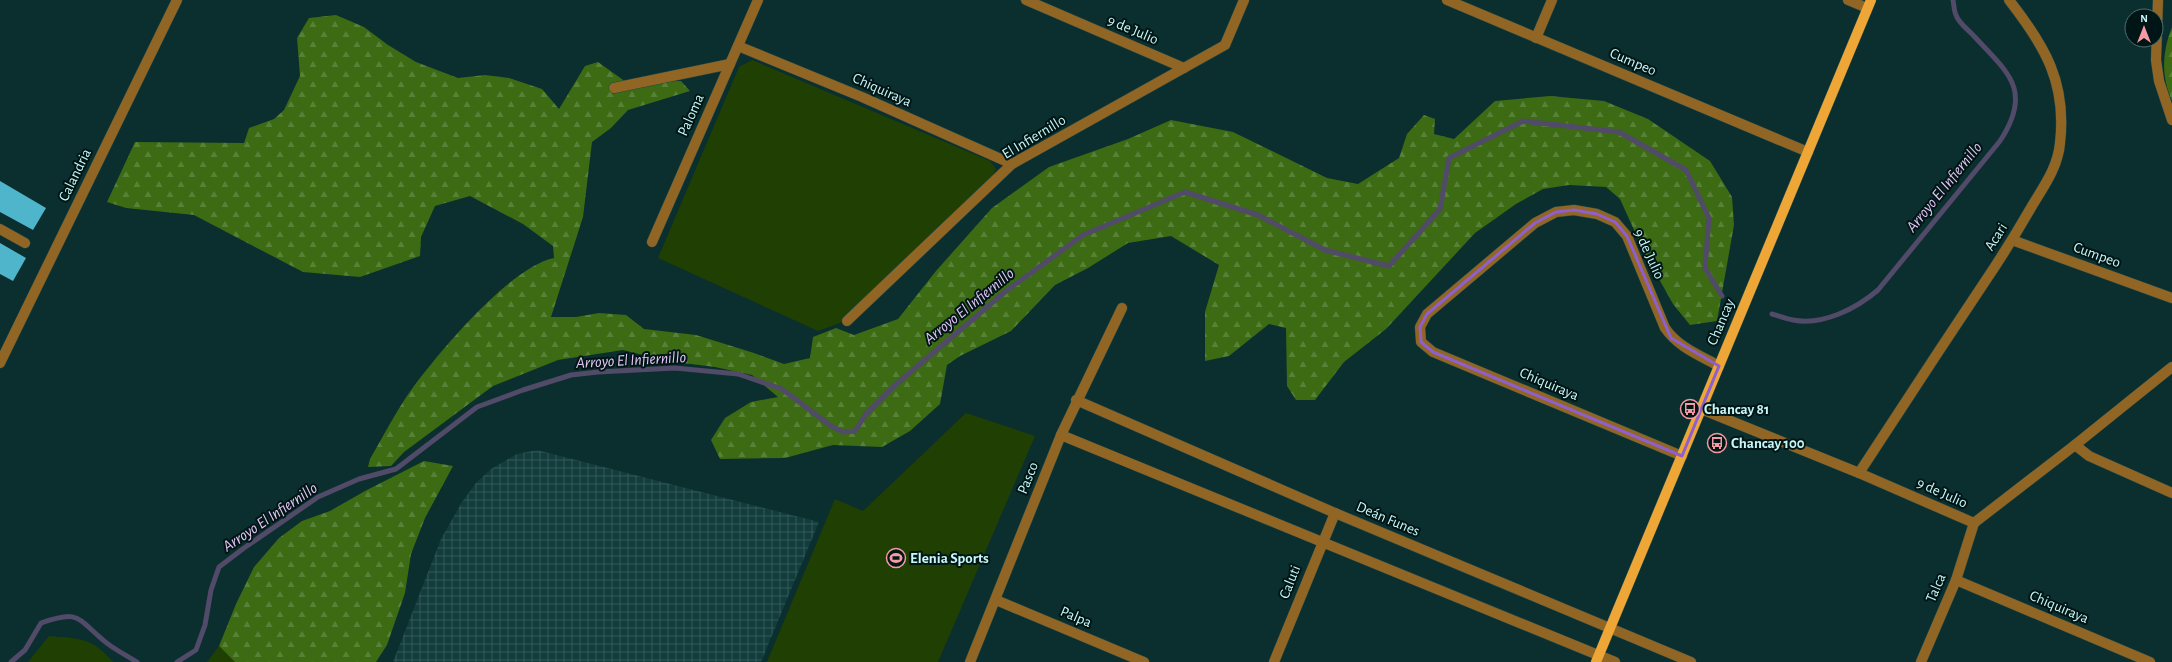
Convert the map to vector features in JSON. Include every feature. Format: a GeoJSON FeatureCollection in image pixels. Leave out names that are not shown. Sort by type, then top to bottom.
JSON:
{"type":"FeatureCollection","features":[{"type":"Feature","properties":{"kind":"main road","name":"Chancay"},"geometry":{"type":"LineString","coordinates":[[1597,659],[1869,4]]}},
{"type":"Feature","properties":{"kind":"street","name":"Calandria"},"geometry":{"type":"LineString","coordinates":[[0,363],[177,0]]}},
{"type":"Feature","properties":{"kind":"street","name":"Paloma"},"geometry":{"type":"LineString","coordinates":[[652,242],[758,0]]}},
{"type":"Feature","properties":{"kind":"street","name":"9 de Julio"},"geometry":{"type":"LineString","coordinates":[[1026,0],[1184,68]]}},
{"type":"Feature","properties":{"kind":"street","name":"El Infiernillo"},"geometry":{"type":"LineString","coordinates":[[847,321],[1012,164],[1225,45],[1244,0]]}},
{"type":"Feature","properties":{"kind":"street","name":"Cumpeo"},"geometry":{"type":"LineString","coordinates":[[1447,0],[1808,152]]}},
{"type":"Feature","properties":{"kind":"street"},"geometry":{"type":"LineString","coordinates":[[1536,38],[1552,0]]}},
{"type":"Feature","properties":{"kind":"street"},"geometry":{"type":"LineString","coordinates":[[1848,0],[1869,4]]}},
{"type":"Feature","properties":{"kind":"street","name":"Acari"},"geometry":{"type":"LineString","coordinates":[[1859,473],[2012,240],[2053,171],[2060,144],[2062,117],[2060,92],[2056,76],[2030,27],[2009,0]]}},
{"type":"Feature","properties":{"kind":"street"},"geometry":{"type":"LineString","coordinates":[[2158,0],[2156,60],[2159,81],[2172,120]]}},
{"type":"Feature","properties":{"kind":"street","name":"Chiquiraya"},"geometry":{"type":"LineString","coordinates":[[738,46],[862,97],[1012,164]]}},
{"type":"Feature","properties":{"kind":"street"},"geometry":{"type":"LineString","coordinates":[[614,88],[730,64]]}},
{"type":"Feature","properties":{"kind":"street","name":"9 de Julio"},"geometry":{"type":"LineString","coordinates":[[1420,327],[1427,314],[1535,223],[1556,212],[1574,210],[1597,214],[1615,222],[1627,236],[1665,328],[1671,338],[1683,347],[1719,366]]}},
{"type":"Feature","properties":{"kind":"street"},"geometry":{"type":"LineString","coordinates":[[0,229],[25,243]]}},
{"type":"Feature","properties":{"kind":"street","name":"Cumpeo"},"geometry":{"type":"LineString","coordinates":[[2012,240],[2172,298]]}},
{"type":"Feature","properties":{"kind":"street","name":"Pasco"},"geometry":{"type":"LineString","coordinates":[[970,662],[1076,400],[1122,308]]}},
{"type":"Feature","properties":{"kind":"street","name":"Chiquiraya"},"geometry":{"type":"LineString","coordinates":[[1420,327],[1421,342],[1433,352],[1682,456]]}},
{"type":"Feature","properties":{"kind":"street"},"geometry":{"type":"LineString","coordinates":[[2172,367],[2075,445],[2089,456],[2172,493]]}},
{"type":"Feature","properties":{"kind":"street","name":"Deán Funes"},"geometry":{"type":"LineString","coordinates":[[1076,400],[1335,513],[1691,662]]}},
{"type":"Feature","properties":{"kind":"street","name":"9 de Julio"},"geometry":{"type":"LineString","coordinates":[[1701,410],[1859,473],[1974,523],[2075,445]]}},
{"type":"Feature","properties":{"kind":"street"},"geometry":{"type":"LineString","coordinates":[[1061,435],[1323,542],[1597,659],[1615,662]]}},
{"type":"Feature","properties":{"kind":"street","name":"Caluti"},"geometry":{"type":"LineString","coordinates":[[1274,662],[1335,513]]}},
{"type":"Feature","properties":{"kind":"street","name":"Talca"},"geometry":{"type":"LineString","coordinates":[[1921,662],[1956,580],[1974,523]]}},
{"type":"Feature","properties":{"kind":"street","name":"Chiquiraya"},"geometry":{"type":"LineString","coordinates":[[1956,580],[2150,662]]}},
{"type":"Feature","properties":{"kind":"street","name":"Palpa"},"geometry":{"type":"LineString","coordinates":[[996,600],[1144,662]]}},
{"type":"Feature","properties":{"kind":"highlighted area"},"geometry":{"type":"Polygon","coordinates":[[[1574,210],[1597,214],[1615,222],[1627,236],[1671,338],[1719,366],[1682,456],[1433,352],[1421,342],[1420,327],[1427,314],[1535,223],[1556,212],[1574,210]]]}},
{"type":"Feature","properties":{"kind":"shaded area"},"geometry":{"type":"Polygon","coordinates":[[[537,450],[819,522],[761,662],[393,662],[441,539],[462,502],[476,483],[491,469],[517,454],[537,450]]]}},
{"type":"Feature","properties":{"kind":"green space"},"geometry":{"type":"Polygon","coordinates":[[[336,15],[364,27],[388,45],[416,62],[458,78],[485,75],[509,78],[542,89],[559,109],[585,66],[598,62],[626,82],[681,81],[690,91],[628,110],[611,128],[592,142],[583,217],[551,317],[576,317],[599,313],[626,315],[644,329],[696,335],[784,364],[810,358],[813,337],[836,328],[854,335],[898,319],[936,271],[992,208],[1049,167],[1128,139],[1171,120],[1233,132],[1327,178],[1358,184],[1399,158],[1407,134],[1424,115],[1435,119],[1434,134],[1454,139],[1495,101],[1550,96],[1604,101],[1648,119],[1710,161],[1732,197],[1734,225],[1717,321],[1690,325],[1673,304],[1644,252],[1620,199],[1606,187],[1569,185],[1543,189],[1516,204],[1475,233],[1386,329],[1344,362],[1315,400],[1296,400],[1287,386],[1286,328],[1269,324],[1229,356],[1205,361],[1205,312],[1219,265],[1171,236],[1128,243],[1088,268],[1055,285],[1011,331],[960,356],[947,365],[940,404],[910,431],[882,447],[833,445],[785,458],[720,459],[711,440],[725,418],[751,402],[778,397],[752,375],[715,367],[667,361],[623,350],[558,360],[493,386],[404,452],[391,466],[368,467],[370,459],[402,404],[414,386],[441,352],[497,293],[517,277],[536,265],[554,258],[553,246],[523,224],[470,196],[435,206],[421,237],[420,256],[360,277],[303,272],[194,215],[126,208],[107,202],[135,142],[244,143],[249,128],[274,119],[284,110],[300,76],[297,38],[309,18],[336,15]]]}},
{"type":"Feature","properties":{"kind":"green space"},"geometry":{"type":"Polygon","coordinates":[[[2172,27],[2172,101],[2166,83],[2164,64],[2166,46],[2172,27]]]}},
{"type":"Feature","properties":{"kind":"green space"},"geometry":{"type":"Polygon","coordinates":[[[752,60],[990,161],[996,169],[992,177],[840,323],[818,331],[658,258],[739,67],[752,60]]]}},
{"type":"Feature","properties":{"kind":"green space","name":"Elenia Sports"},"geometry":{"type":"Polygon","coordinates":[[[966,413],[1035,436],[938,662],[767,662],[835,499],[863,511],[966,413]]]}},
{"type":"Feature","properties":{"kind":"green space"},"geometry":{"type":"Polygon","coordinates":[[[424,461],[453,466],[425,518],[411,554],[405,593],[387,645],[376,662],[235,662],[219,646],[236,604],[254,567],[279,538],[302,521],[330,511],[365,491],[424,461]]]}},
{"type":"Feature","properties":{"kind":"green space"},"geometry":{"type":"Polygon","coordinates":[[[49,636],[85,641],[98,648],[113,662],[28,662],[49,636]]]}},
{"type":"Feature","properties":{"kind":"green space"},"geometry":{"type":"Polygon","coordinates":[[[219,646],[235,662],[207,662],[219,646]]]}},
{"type":"Feature","properties":{"kind":"building"},"geometry":{"type":"Polygon","coordinates":[[[0,181],[46,208],[33,230],[0,212],[0,181]]]}},
{"type":"Feature","properties":{"kind":"building"},"geometry":{"type":"Polygon","coordinates":[[[0,243],[26,258],[13,281],[0,274],[0,243]]]}},
{"type":"Feature","properties":{"kind":"waterway","name":"Arroyo El Infiernillo"},"geometry":{"type":"LineString","coordinates":[[1772,314],[1793,320],[1804,321],[1828,318],[1850,309],[1870,297],[1878,290],[2000,141],[2010,123],[2015,108],[2015,94],[2012,82],[1996,59],[1957,18],[1953,0]]}},
{"type":"Feature","properties":{"kind":"waterway","name":"Arroyo El Infiernillo"},"geometry":{"type":"LineString","coordinates":[[177,662],[196,650],[205,625],[211,590],[219,567],[318,497],[359,479],[396,469],[477,407],[523,390],[571,375],[675,368],[738,374],[782,389],[831,426],[843,432],[855,431],[866,414],[894,386],[1006,291],[1083,235],[1185,192],[1258,215],[1325,250],[1389,266],[1440,209],[1449,158],[1523,121],[1619,132],[1686,170],[1709,218],[1705,268],[1722,296]]}},
{"type":"Feature","properties":{"kind":"waterway","name":"Arroyo El Infiernillo"},"geometry":{"type":"LineString","coordinates":[[11,662],[25,650],[41,623],[63,617],[76,618],[82,621],[115,649],[137,662]]}},
{"type":"Feature","properties":{"kind":"place","name":"Chancay 81"},"geometry":{"type":"Point","coordinates":[1690,409]}},
{"type":"Feature","properties":{"kind":"place","name":"Chancay 100"},"geometry":{"type":"Point","coordinates":[1717,443]}},
{"type":"Feature","properties":{"kind":"place","name":"Elenia Sports"},"geometry":{"type":"Point","coordinates":[896,558]}}]}
